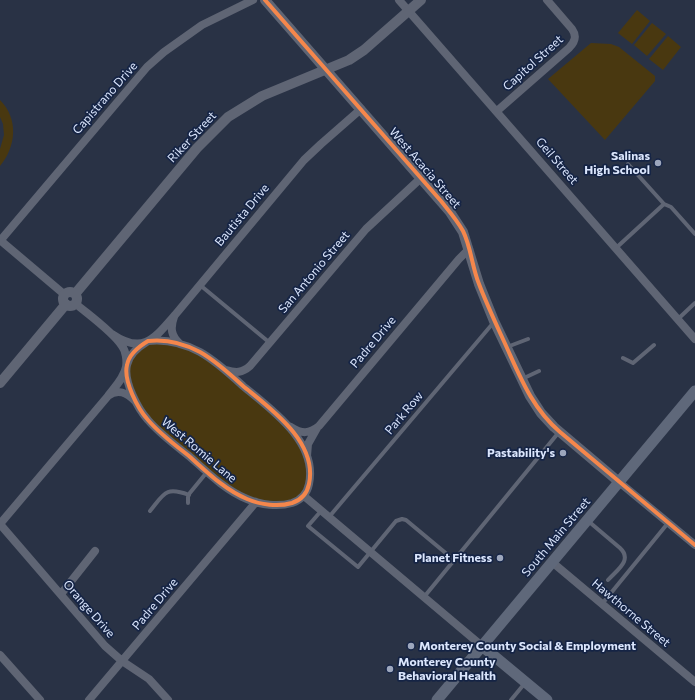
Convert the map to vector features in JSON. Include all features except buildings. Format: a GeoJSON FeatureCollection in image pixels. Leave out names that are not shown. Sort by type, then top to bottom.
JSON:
{"type":"FeatureCollection","features":[{"type":"Feature","properties":{"kind":"main road","name":"South Main Street"},"geometry":{"type":"LineString","coordinates":[[437,700],[619,482],[694,396]]}},
{"type":"Feature","properties":{"kind":"main road"},"geometry":{"type":"LineString","coordinates":[[482,646],[547,700]]}},
{"type":"Feature","properties":{"kind":"street","name":"Capistrano Drive"},"geometry":{"type":"LineString","coordinates":[[0,240],[147,67],[169,48],[202,25],[253,0]]}},
{"type":"Feature","properties":{"kind":"street","name":"West Acacia Street"},"geometry":{"type":"LineString","coordinates":[[265,0],[421,178],[457,222],[463,232],[477,279],[494,321],[530,396],[541,413],[560,432],[619,482]]}},
{"type":"Feature","properties":{"kind":"street","name":"Geil Street"},"geometry":{"type":"LineString","coordinates":[[399,0],[695,339]]}},
{"type":"Feature","properties":{"kind":"street","name":"Riker Street"},"geometry":{"type":"LineString","coordinates":[[0,383],[197,148],[219,125],[238,110],[262,96],[349,60],[364,50],[421,0]]}},
{"type":"Feature","properties":{"kind":"street","name":"Capitol Street"},"geometry":{"type":"LineString","coordinates":[[497,111],[573,44],[575,33],[547,0]]}},
{"type":"Feature","properties":{"kind":"street","name":"Bautista Drive"},"geometry":{"type":"LineString","coordinates":[[148,341],[158,334],[175,315],[304,160],[361,110]]}},
{"type":"Feature","properties":{"kind":"street","name":"San Antonio Street"},"geometry":{"type":"LineString","coordinates":[[250,366],[366,229],[421,178]]}},
{"type":"Feature","properties":{"kind":"street","name":"West Romie Lane"},"geometry":{"type":"LineString","coordinates":[[0,240],[112,334],[123,341],[131,343],[163,341],[181,345],[204,354],[280,416],[290,427],[307,457],[310,478],[309,485],[304,496],[298,501],[282,505],[256,502],[238,495],[207,472],[156,428],[142,412],[136,402],[130,386],[123,346],[112,334]]}},
{"type":"Feature","properties":{"kind":"street","name":"Padre Drive"},"geometry":{"type":"LineString","coordinates":[[307,457],[308,444],[318,426],[459,259],[469,250]]}},
{"type":"Feature","properties":{"kind":"street"},"geometry":{"type":"LineString","coordinates":[[175,315],[171,326],[171,331],[181,345]]}},
{"type":"Feature","properties":{"kind":"street"},"geometry":{"type":"LineString","coordinates":[[0,524],[108,396],[121,378],[133,353],[139,346],[148,341]]}},
{"type":"Feature","properties":{"kind":"street"},"geometry":{"type":"LineString","coordinates":[[225,370],[239,372],[246,370],[250,366]]}},
{"type":"Feature","properties":{"kind":"street"},"geometry":{"type":"LineString","coordinates":[[250,366],[246,378],[250,392]]}},
{"type":"Feature","properties":{"kind":"street"},"geometry":{"type":"LineString","coordinates":[[108,396],[114,392],[120,392],[126,394],[136,402]]}},
{"type":"Feature","properties":{"kind":"street"},"geometry":{"type":"LineString","coordinates":[[290,427],[304,433],[313,431],[318,426]]}},
{"type":"Feature","properties":{"kind":"street"},"geometry":{"type":"LineString","coordinates":[[619,482],[695,545]]}},
{"type":"Feature","properties":{"kind":"street"},"geometry":{"type":"LineString","coordinates":[[238,495],[242,500],[244,508],[243,514],[238,523]]}},
{"type":"Feature","properties":{"kind":"street"},"geometry":{"type":"LineString","coordinates":[[304,496],[482,646]]}},
{"type":"Feature","properties":{"kind":"street","name":"Padre Drive"},"geometry":{"type":"LineString","coordinates":[[89,700],[256,502]]}},
{"type":"Feature","properties":{"kind":"street","name":"Orange Drive"},"geometry":{"type":"LineString","coordinates":[[0,524],[105,646],[122,661],[149,679],[168,700]]}},
{"type":"Feature","properties":{"kind":"street"},"geometry":{"type":"LineString","coordinates":[[61,594],[95,551]]}},
{"type":"Feature","properties":{"kind":"street","name":"Hawthorne Street"},"geometry":{"type":"LineString","coordinates":[[552,562],[695,682]]}},
{"type":"Feature","properties":{"kind":"street"},"geometry":{"type":"LineString","coordinates":[[0,656],[40,700]]}},
{"type":"Feature","properties":{"kind":"lane"},"geometry":{"type":"LineString","coordinates":[[628,164],[664,204],[671,207],[695,234]]}},
{"type":"Feature","properties":{"kind":"lane"},"geometry":{"type":"LineString","coordinates":[[616,248],[664,204]]}},
{"type":"Feature","properties":{"kind":"lane"},"geometry":{"type":"LineString","coordinates":[[200,285],[270,343]]}},
{"type":"Feature","properties":{"kind":"lane"},"geometry":{"type":"LineString","coordinates":[[678,319],[695,303]]}},
{"type":"Feature","properties":{"kind":"lane","name":"Park Row"},"geometry":{"type":"LineString","coordinates":[[329,517],[494,321]]}},
{"type":"Feature","properties":{"kind":"lane"},"geometry":{"type":"LineString","coordinates":[[507,347],[528,339]]}},
{"type":"Feature","properties":{"kind":"lane"},"geometry":{"type":"LineString","coordinates":[[623,358],[633,363],[654,345]]}},
{"type":"Feature","properties":{"kind":"lane"},"geometry":{"type":"LineString","coordinates":[[521,379],[539,371]]}},
{"type":"Feature","properties":{"kind":"lane"},"geometry":{"type":"LineString","coordinates":[[424,598],[560,432]]}},
{"type":"Feature","properties":{"kind":"lane"},"geometry":{"type":"LineString","coordinates":[[188,503],[189,495],[207,472]]}},
{"type":"Feature","properties":{"kind":"lane"},"geometry":{"type":"LineString","coordinates":[[150,511],[163,495],[169,491],[178,491],[189,495]]}},
{"type":"Feature","properties":{"kind":"lane"},"geometry":{"type":"LineString","coordinates":[[321,511],[308,526],[358,567],[396,521],[402,519],[406,520],[454,560]]}},
{"type":"Feature","properties":{"kind":"lane"},"geometry":{"type":"LineString","coordinates":[[587,520],[626,555],[624,561],[608,580]]}},
{"type":"Feature","properties":{"kind":"lane"},"geometry":{"type":"LineString","coordinates":[[602,604],[668,523]]}},
{"type":"Feature","properties":{"kind":"lane"},"geometry":{"type":"LineString","coordinates":[[511,700],[526,683]]}},
{"type":"Feature","properties":{"kind":"shaded area"},"geometry":{"type":"Polygon","coordinates":[[[637,10],[650,21],[632,44],[618,33],[637,10]]]}},
{"type":"Feature","properties":{"kind":"shaded area"},"geometry":{"type":"Polygon","coordinates":[[[652,23],[666,34],[647,56],[634,45],[652,23]]]}},
{"type":"Feature","properties":{"kind":"shaded area"},"geometry":{"type":"Polygon","coordinates":[[[668,36],[681,47],[663,70],[649,59],[668,36]]]}},
{"type":"Feature","properties":{"kind":"shaded area"},"geometry":{"type":"Polygon","coordinates":[[[591,43],[611,44],[619,47],[655,76],[655,81],[605,140],[548,79],[591,43]]]}},
{"type":"Feature","properties":{"kind":"shaded area"},"geometry":{"type":"Polygon","coordinates":[[[0,100],[10,116],[13,124],[13,133],[9,150],[0,166],[0,149],[4,135],[3,124],[0,117],[0,100]]]}},
{"type":"Feature","properties":{"kind":"shaded area"},"geometry":{"type":"Polygon","coordinates":[[[148,341],[191,348],[280,416],[307,457],[309,485],[290,504],[247,499],[156,428],[132,394],[128,360],[148,341]]]}},
{"type":"Feature","properties":{"kind":"cycle path"},"geometry":{"type":"LineString","coordinates":[[265,0],[441,201],[458,223],[466,237],[477,277],[489,308],[523,382],[542,414],[560,432],[695,545]]}},
{"type":"Feature","properties":{"kind":"cycle path"},"geometry":{"type":"LineString","coordinates":[[148,341],[175,343],[200,352],[212,359],[279,416],[290,428],[306,454],[310,469],[309,484],[307,491],[301,498],[295,502],[281,505],[264,504],[247,499],[231,491],[168,439],[148,420],[132,394],[126,372],[128,361],[132,354],[137,348],[148,341]]}},
{"type":"Feature","properties":{"kind":"place","name":"Salinas High School"},"geometry":{"type":"Point","coordinates":[658,163]}},
{"type":"Feature","properties":{"kind":"place","name":"Pastability's"},"geometry":{"type":"Point","coordinates":[563,453]}},
{"type":"Feature","properties":{"kind":"place","name":"Planet Fitness"},"geometry":{"type":"Point","coordinates":[500,558]}},
{"type":"Feature","properties":{"kind":"place","name":"Monterey County Social & Employment"},"geometry":{"type":"Point","coordinates":[411,646]}},
{"type":"Feature","properties":{"kind":"place","name":"Monterey County Behavioral Health"},"geometry":{"type":"Point","coordinates":[390,669]}}]}
